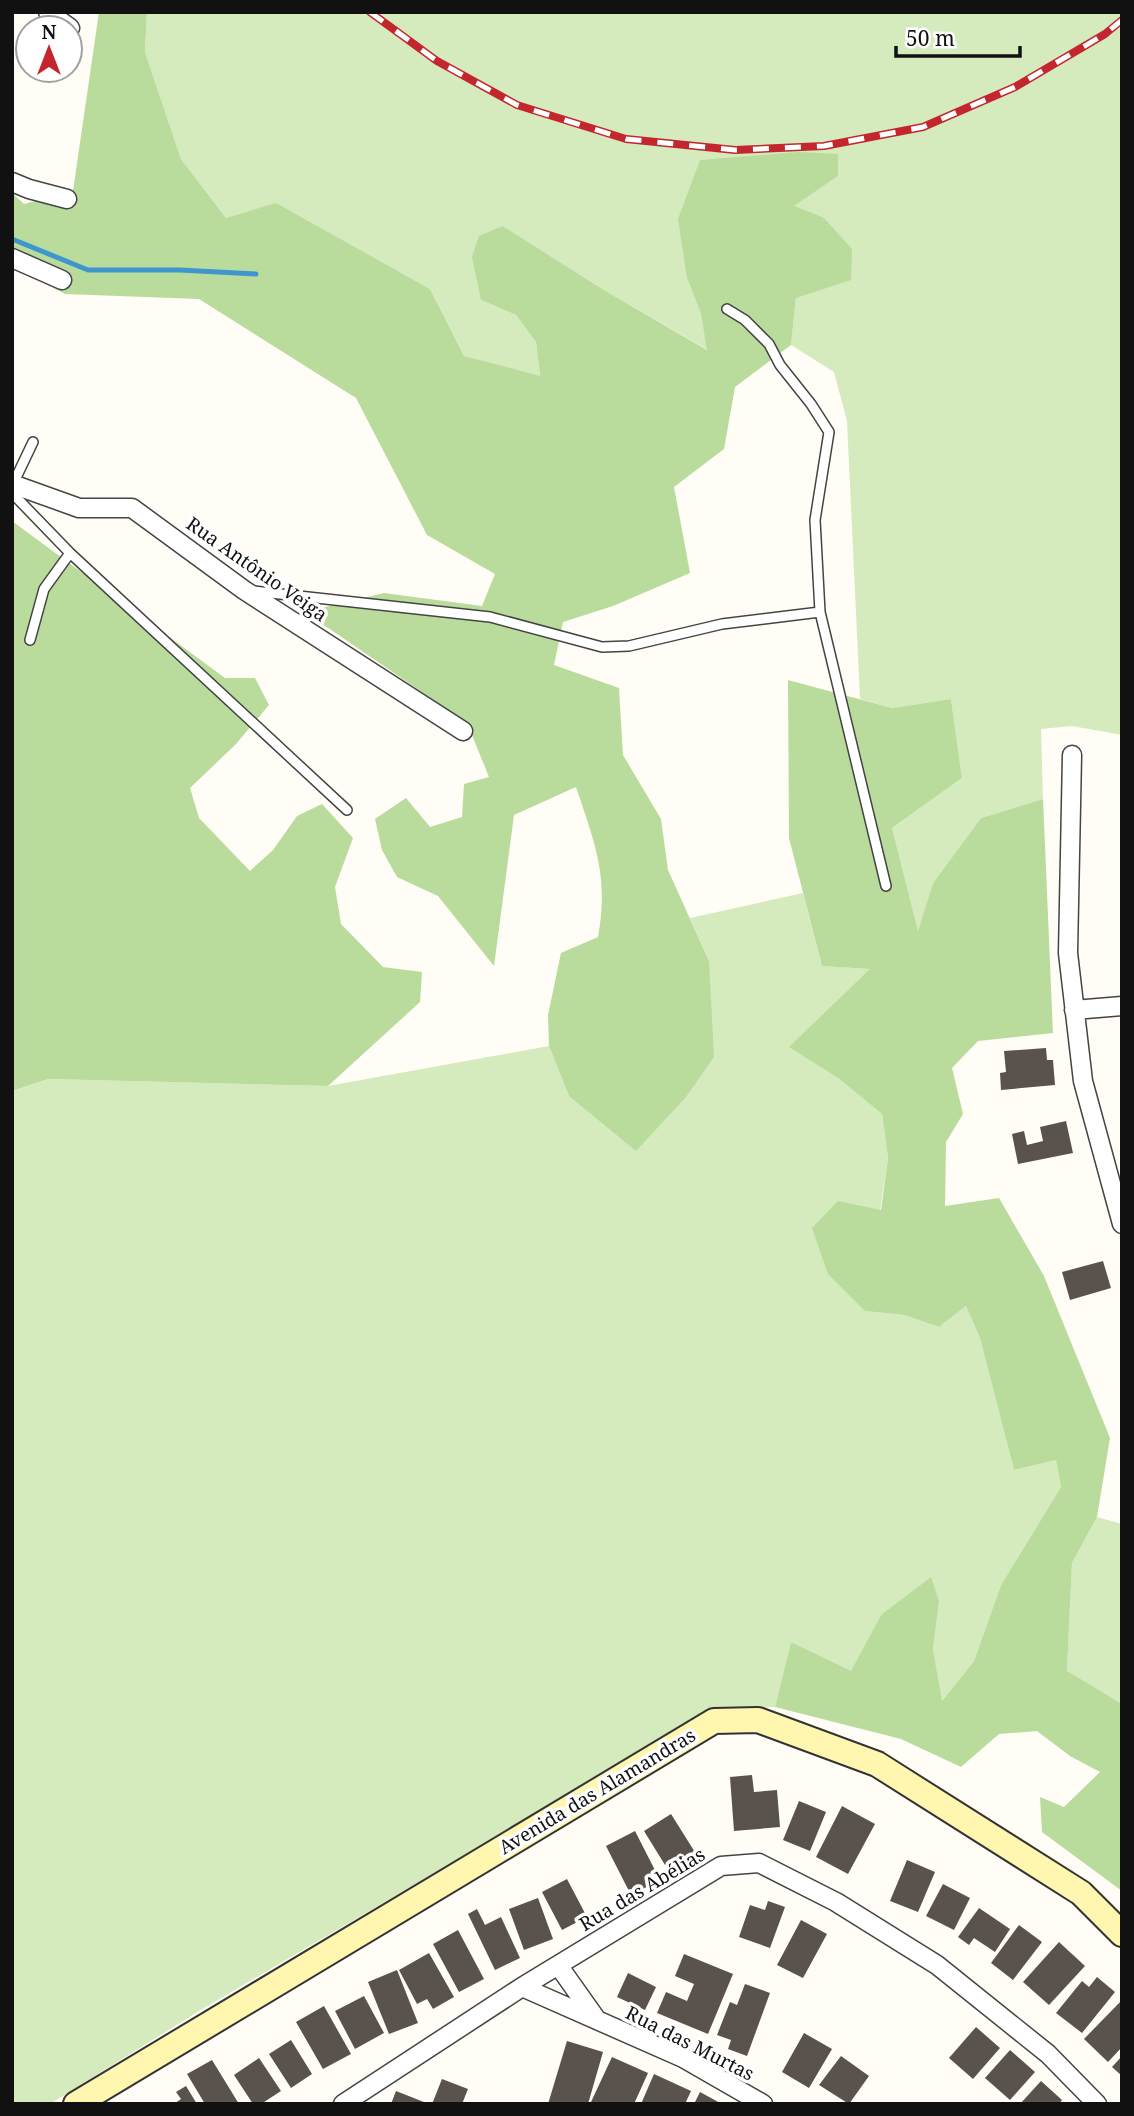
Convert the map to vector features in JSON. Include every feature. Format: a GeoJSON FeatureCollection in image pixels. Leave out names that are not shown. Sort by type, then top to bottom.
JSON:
{"type":"FeatureCollection","features":[{"type":"Feature","properties":{"kind":"street"},"geometry":{"type":"LineString","coordinates":[[12,182],[67,199]]}},
{"type":"Feature","properties":{"kind":"street"},"geometry":{"type":"LineString","coordinates":[[12,258],[61,280]]}},
{"type":"Feature","properties":{"kind":"street","name":"Rua Antônio Veiga"},"geometry":{"type":"LineString","coordinates":[[13,484],[79,508],[132,508],[244,590],[463,731]]}},
{"type":"Feature","properties":{"kind":"street"},"geometry":{"type":"LineString","coordinates":[[1072,755],[1068,953],[1074,1010],[1083,1081],[1122,1224]]}},
{"type":"Feature","properties":{"kind":"street"},"geometry":{"type":"LineString","coordinates":[[1074,1010],[1122,1006]]}},
{"type":"Feature","properties":{"kind":"street","name":"Avenida das Alamandras"},"geometry":{"type":"LineString","coordinates":[[76,2104],[714,1721],[758,1720],[877,1764],[1081,1893],[1122,1934]]}},
{"type":"Feature","properties":{"kind":"street","name":"Rua das Abélias"},"geometry":{"type":"LineString","coordinates":[[343,2104],[522,1987],[721,1866],[759,1863],[835,1902],[937,1965],[1048,2054],[1097,2104]]}},
{"type":"Feature","properties":{"kind":"street","name":"Rua das Murtas"},"geometry":{"type":"LineString","coordinates":[[558,1965],[597,2020]]}},
{"type":"Feature","properties":{"kind":"street","name":"Rua das Murtas"},"geometry":{"type":"LineString","coordinates":[[522,1987],[683,2058],[763,2104]]}},
{"type":"Feature","properties":{"kind":"lane"},"geometry":{"type":"LineString","coordinates":[[727,309],[745,320],[769,344],[780,365],[829,432],[815,520],[820,612],[886,886]]}},
{"type":"Feature","properties":{"kind":"lane"},"geometry":{"type":"LineString","coordinates":[[13,484],[33,442]]}},
{"type":"Feature","properties":{"kind":"lane"},"geometry":{"type":"LineString","coordinates":[[12,493],[70,553],[347,810]]}},
{"type":"Feature","properties":{"kind":"lane"},"geometry":{"type":"LineString","coordinates":[[30,640],[44,589],[70,553]]}},
{"type":"Feature","properties":{"kind":"lane"},"geometry":{"type":"LineString","coordinates":[[244,590],[490,617],[602,646],[629,646],[722,624],[820,612]]}},
{"type":"Feature","properties":{"kind":"green space"},"geometry":{"type":"Polygon","coordinates":[[[99,12],[147,12],[145,52],[181,159],[226,218],[276,203],[430,289],[464,356],[540,376],[536,342],[516,315],[481,300],[472,257],[479,236],[503,226],[604,290],[707,350],[701,314],[687,278],[678,219],[700,160],[799,152],[838,154],[838,176],[794,206],[823,217],[852,249],[851,280],[796,298],[791,345],[735,387],[724,449],[674,487],[690,573],[613,606],[563,622],[554,665],[619,688],[623,755],[661,819],[668,870],[709,961],[714,1057],[686,1097],[636,1151],[569,1096],[549,1046],[548,1015],[561,953],[598,937],[601,916],[598,861],[576,787],[514,815],[494,966],[438,896],[397,877],[382,850],[375,819],[406,798],[430,827],[462,817],[464,784],[489,777],[467,723],[305,612],[384,593],[482,606],[495,574],[427,535],[356,398],[199,299],[65,294],[12,266],[12,193],[24,204],[73,191],[99,12]]]}},
{"type":"Feature","properties":{"kind":"green space"},"geometry":{"type":"Polygon","coordinates":[[[147,12],[1122,12],[1122,735],[1072,726],[1041,729],[1043,799],[981,818],[933,883],[918,932],[892,828],[962,778],[951,699],[892,708],[860,699],[847,421],[834,372],[791,345],[796,298],[823,217],[793,206],[838,176],[745,158],[700,160],[687,278],[701,314],[708,350],[604,290],[503,226],[481,300],[516,315],[536,342],[540,377],[464,356],[430,289],[276,204],[226,218],[181,159],[145,52],[147,12]]]}},
{"type":"Feature","properties":{"kind":"green space"},"geometry":{"type":"Polygon","coordinates":[[[12,521],[225,678],[255,678],[269,705],[236,744],[190,788],[199,818],[250,871],[273,850],[297,816],[322,804],[353,838],[335,887],[341,924],[383,967],[422,972],[420,1002],[328,1086],[48,1079],[12,1091],[12,521]]]}},
{"type":"Feature","properties":{"kind":"green space"},"geometry":{"type":"Polygon","coordinates":[[[788,680],[892,708],[951,699],[962,778],[892,828],[918,931],[933,883],[981,818],[1043,799],[1053,1033],[978,1041],[952,1068],[963,1114],[946,1142],[945,1206],[999,1198],[1044,1276],[1110,1438],[1097,1517],[1072,1563],[1067,1671],[1122,1704],[1122,1891],[1042,1832],[1040,1797],[1064,1807],[1100,1772],[1070,1756],[1037,1731],[999,1734],[961,1767],[901,1739],[775,1707],[791,1642],[851,1671],[881,1615],[931,1577],[939,1601],[933,1650],[942,1701],[974,1661],[1001,1585],[1061,1487],[1056,1460],[1014,1470],[980,1338],[966,1306],[939,1327],[904,1315],[865,1311],[828,1274],[812,1228],[838,1201],[881,1210],[888,1158],[882,1114],[838,1078],[789,1047],[870,969],[822,966],[789,838],[788,680]]]}},
{"type":"Feature","properties":{"kind":"green space"},"geometry":{"type":"Polygon","coordinates":[[[803,893],[822,966],[871,969],[790,1047],[838,1078],[882,1114],[888,1158],[865,1311],[904,1315],[939,1327],[966,1306],[980,1338],[1014,1470],[1056,1460],[1061,1487],[1001,1585],[974,1661],[941,1702],[933,1650],[939,1601],[881,1615],[851,1672],[791,1642],[775,1707],[713,1709],[199,2011],[50,2104],[12,2104],[12,1091],[48,1079],[328,1086],[549,1046],[569,1096],[709,961],[690,918],[803,893]]]}},
{"type":"Feature","properties":{"kind":"green space"},"geometry":{"type":"Polygon","coordinates":[[[1097,1517],[1122,1524],[1122,1704],[1067,1672],[1072,1563],[1097,1517]]]}},
{"type":"Feature","properties":{"kind":"building"},"geometry":{"type":"Polygon","coordinates":[[[1046,1048],[1047,1060],[1053,1060],[1055,1085],[1001,1090],[1000,1073],[1006,1072],[1004,1051],[1046,1048]]]}},
{"type":"Feature","properties":{"kind":"building"},"geometry":{"type":"Polygon","coordinates":[[[1066,1121],[1073,1153],[1018,1164],[1012,1134],[1024,1131],[1027,1145],[1043,1141],[1040,1127],[1066,1121]]]}},
{"type":"Feature","properties":{"kind":"building"},"geometry":{"type":"Polygon","coordinates":[[[1103,1261],[1111,1288],[1070,1300],[1062,1272],[1103,1261]]]}},
{"type":"Feature","properties":{"kind":"building"},"geometry":{"type":"Polygon","coordinates":[[[752,1775],[754,1792],[777,1790],[780,1827],[734,1831],[730,1777],[752,1775]]]}},
{"type":"Feature","properties":{"kind":"building"},"geometry":{"type":"Polygon","coordinates":[[[799,1801],[826,1812],[810,1851],[783,1840],[799,1801]]]}},
{"type":"Feature","properties":{"kind":"building"},"geometry":{"type":"Polygon","coordinates":[[[842,1806],[875,1824],[848,1874],[816,1857],[842,1806]]]}},
{"type":"Feature","properties":{"kind":"building"},"geometry":{"type":"Polygon","coordinates":[[[671,1814],[698,1857],[679,1868],[674,1859],[665,1865],[644,1831],[671,1814]]]}},
{"type":"Feature","properties":{"kind":"building"},"geometry":{"type":"Polygon","coordinates":[[[635,1831],[660,1880],[631,1895],[606,1846],[635,1831]]]}},
{"type":"Feature","properties":{"kind":"building"},"geometry":{"type":"Polygon","coordinates":[[[907,1860],[935,1872],[918,1912],[890,1901],[907,1860]]]}},
{"type":"Feature","properties":{"kind":"building"},"geometry":{"type":"Polygon","coordinates":[[[567,1879],[587,1917],[562,1930],[542,1892],[567,1879]]]}},
{"type":"Feature","properties":{"kind":"building"},"geometry":{"type":"Polygon","coordinates":[[[943,1884],[970,1898],[954,1930],[926,1916],[943,1884]]]}},
{"type":"Feature","properties":{"kind":"building"},"geometry":{"type":"Polygon","coordinates":[[[538,1898],[553,1939],[524,1950],[509,1909],[538,1898]]]}},
{"type":"Feature","properties":{"kind":"building"},"geometry":{"type":"Polygon","coordinates":[[[768,1901],[785,1907],[770,1948],[739,1937],[750,1905],[765,1910],[768,1901]]]}},
{"type":"Feature","properties":{"kind":"building"},"geometry":{"type":"Polygon","coordinates":[[[979,1908],[1010,1929],[995,1952],[974,1938],[969,1945],[958,1937],[979,1908]]]}},
{"type":"Feature","properties":{"kind":"building"},"geometry":{"type":"Polygon","coordinates":[[[477,1909],[485,1925],[501,1917],[520,1958],[495,1970],[468,1914],[477,1909]]]}},
{"type":"Feature","properties":{"kind":"building"},"geometry":{"type":"Polygon","coordinates":[[[801,1920],[827,1934],[803,1978],[777,1965],[801,1920]]]}},
{"type":"Feature","properties":{"kind":"building"},"geometry":{"type":"Polygon","coordinates":[[[1019,1925],[1042,1942],[1013,1980],[991,1963],[1019,1925]]]}},
{"type":"Feature","properties":{"kind":"building"},"geometry":{"type":"Polygon","coordinates":[[[458,1930],[484,1979],[459,1992],[433,1944],[458,1930]]]}},
{"type":"Feature","properties":{"kind":"building"},"geometry":{"type":"Polygon","coordinates":[[[1059,1942],[1085,1966],[1049,2005],[1023,1982],[1059,1942]]]}},
{"type":"Feature","properties":{"kind":"building"},"geometry":{"type":"Polygon","coordinates":[[[429,1953],[454,1997],[433,2009],[427,1999],[417,2004],[399,1970],[429,1953]]]}},
{"type":"Feature","properties":{"kind":"building"},"geometry":{"type":"Polygon","coordinates":[[[684,1954],[733,1974],[708,2034],[657,2013],[666,1992],[687,2001],[694,1984],[675,1976],[684,1954]]]}},
{"type":"Feature","properties":{"kind":"building"},"geometry":{"type":"Polygon","coordinates":[[[397,1970],[418,2023],[389,2034],[368,1982],[397,1970]]]}},
{"type":"Feature","properties":{"kind":"building"},"geometry":{"type":"Polygon","coordinates":[[[628,1973],[656,1987],[645,2010],[617,1997],[628,1973]]]}},
{"type":"Feature","properties":{"kind":"building"},"geometry":{"type":"Polygon","coordinates":[[[1097,1977],[1115,1992],[1082,2033],[1056,2013],[1082,1981],[1089,1987],[1097,1977]]]}},
{"type":"Feature","properties":{"kind":"building"},"geometry":{"type":"Polygon","coordinates":[[[745,1984],[770,1993],[747,2056],[728,2049],[731,2040],[717,2035],[730,2002],[737,2005],[745,1984]]]}},
{"type":"Feature","properties":{"kind":"building"},"geometry":{"type":"Polygon","coordinates":[[[364,1996],[384,2033],[355,2049],[335,2011],[364,1996]]]}},
{"type":"Feature","properties":{"kind":"building"},"geometry":{"type":"Polygon","coordinates":[[[1122,2000],[1122,2047],[1108,2062],[1084,2039],[1122,2000]]]}},
{"type":"Feature","properties":{"kind":"building"},"geometry":{"type":"Polygon","coordinates":[[[324,2006],[351,2054],[323,2069],[296,2022],[324,2006]]]}},
{"type":"Feature","properties":{"kind":"building"},"geometry":{"type":"Polygon","coordinates":[[[976,2027],[1000,2048],[973,2079],[949,2058],[976,2027]]]}},
{"type":"Feature","properties":{"kind":"building"},"geometry":{"type":"Polygon","coordinates":[[[804,2033],[832,2049],[809,2088],[782,2072],[804,2033]]]}},
{"type":"Feature","properties":{"kind":"building"},"geometry":{"type":"Polygon","coordinates":[[[291,2040],[312,2074],[291,2088],[269,2054],[291,2040]]]}},
{"type":"Feature","properties":{"kind":"building"},"geometry":{"type":"Polygon","coordinates":[[[567,2041],[603,2052],[588,2104],[548,2104],[567,2041]]]}},
{"type":"Feature","properties":{"kind":"building"},"geometry":{"type":"Polygon","coordinates":[[[1010,2050],[1035,2072],[1010,2100],[985,2078],[1010,2050]]]}},
{"type":"Feature","properties":{"kind":"building"},"geometry":{"type":"Polygon","coordinates":[[[841,2056],[869,2076],[849,2104],[819,2085],[841,2056]]]}},
{"type":"Feature","properties":{"kind":"building"},"geometry":{"type":"Polygon","coordinates":[[[1122,2056],[1122,2076],[1112,2067],[1122,2056]]]}},
{"type":"Feature","properties":{"kind":"building"},"geometry":{"type":"Polygon","coordinates":[[[612,2057],[648,2073],[634,2104],[591,2102],[612,2057]]]}},
{"type":"Feature","properties":{"kind":"building"},"geometry":{"type":"Polygon","coordinates":[[[259,2058],[281,2091],[261,2104],[253,2104],[234,2075],[259,2058]]]}},
{"type":"Feature","properties":{"kind":"building"},"geometry":{"type":"Polygon","coordinates":[[[212,2060],[239,2104],[205,2104],[187,2074],[212,2060]]]}},
{"type":"Feature","properties":{"kind":"building"},"geometry":{"type":"Polygon","coordinates":[[[654,2074],[691,2091],[685,2104],[641,2104],[654,2074]]]}},
{"type":"Feature","properties":{"kind":"building"},"geometry":{"type":"Polygon","coordinates":[[[442,2079],[468,2089],[462,2104],[432,2104],[442,2079]]]}},
{"type":"Feature","properties":{"kind":"building"},"geometry":{"type":"Polygon","coordinates":[[[1041,2081],[1062,2100],[1059,2104],[1020,2104],[1041,2081]]]}},
{"type":"Feature","properties":{"kind":"building"},"geometry":{"type":"Polygon","coordinates":[[[186,2086],[197,2104],[174,2104],[181,2099],[176,2092],[186,2086]]]}},
{"type":"Feature","properties":{"kind":"building"},"geometry":{"type":"Polygon","coordinates":[[[396,2091],[429,2104],[391,2104],[396,2091]]]}},
{"type":"Feature","properties":{"kind":"building"},"geometry":{"type":"Polygon","coordinates":[[[700,2092],[722,2104],[694,2104],[700,2092]]]}},
{"type":"Feature","properties":{"kind":"waterway"},"geometry":{"type":"LineString","coordinates":[[12,239],[88,270],[180,270],[256,274]]}},
{"type":"Feature","properties":{"kind":"railway"},"geometry":{"type":"LineString","coordinates":[[370,12],[437,61],[517,105],[626,139],[735,150],[824,146],[923,127],[1015,87],[1105,34],[1122,20]]}}]}
